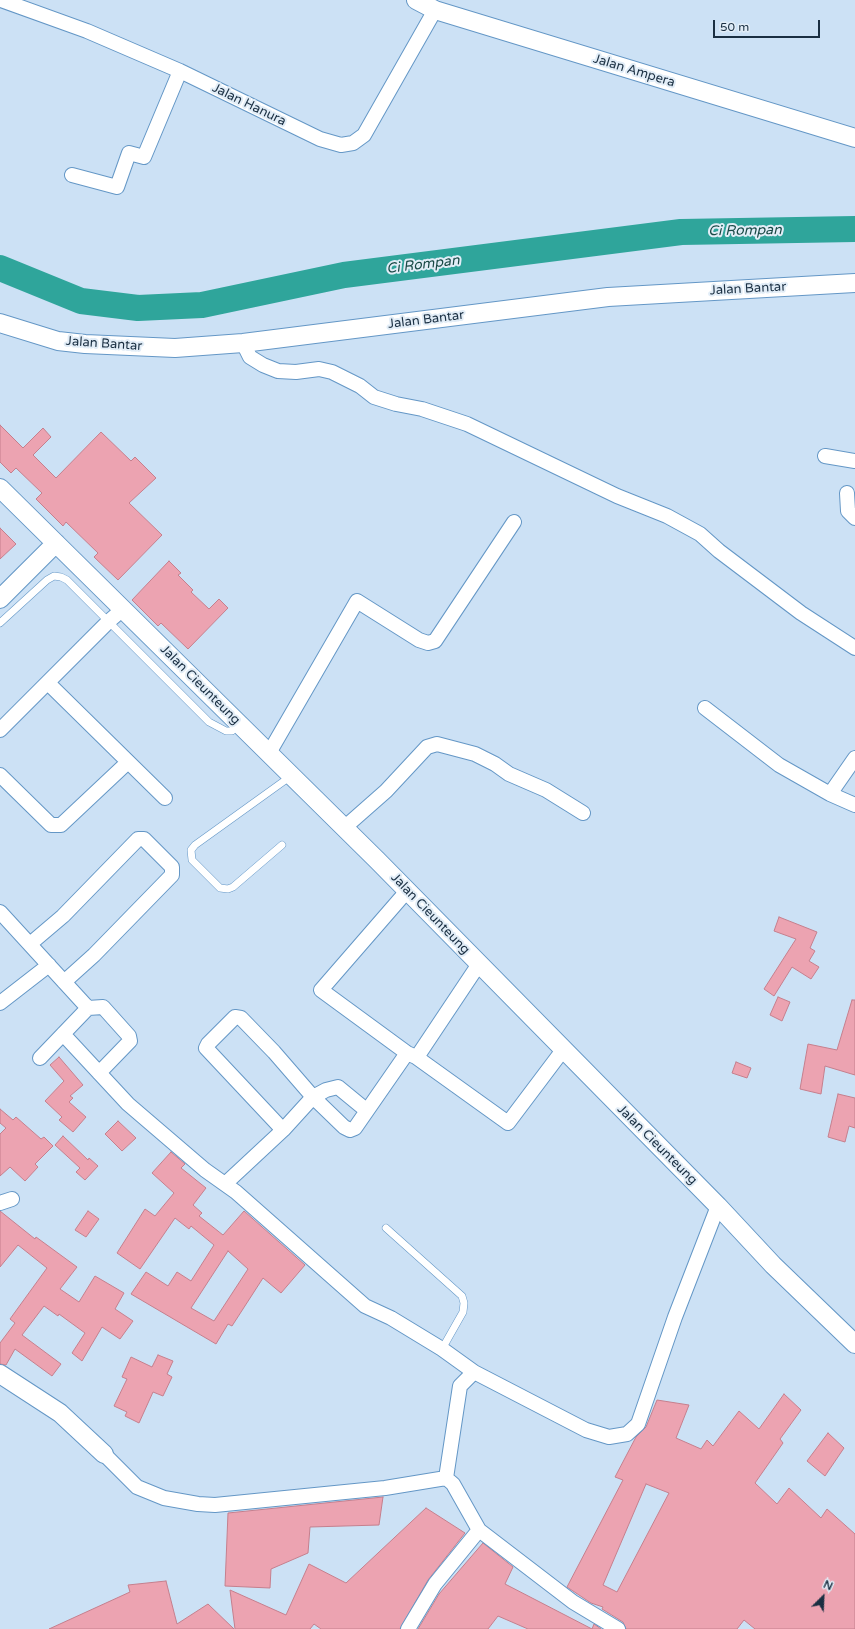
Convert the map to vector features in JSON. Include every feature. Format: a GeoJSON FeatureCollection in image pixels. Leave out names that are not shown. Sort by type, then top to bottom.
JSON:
{"type":"FeatureCollection","features":[{"type":"Feature","properties":{"kind":"street","name":"Jalan Hanura"},"geometry":{"type":"LineString","coordinates":[[1,0],[87,31],[180,71],[320,140],[341,145],[353,142],[364,135],[435,10]]}},
{"type":"Feature","properties":{"kind":"street","name":"Jalan Ampera"},"geometry":{"type":"LineString","coordinates":[[416,0],[435,10],[855,138]]}},
{"type":"Feature","properties":{"kind":"street"},"geometry":{"type":"LineString","coordinates":[[72,175],[117,187],[129,153],[144,157],[180,71]]}},
{"type":"Feature","properties":{"kind":"street","name":"Jalan Bantar"},"geometry":{"type":"LineString","coordinates":[[0,323],[58,341],[84,344],[175,348],[243,343],[608,297],[855,283]]}},
{"type":"Feature","properties":{"kind":"street"},"geometry":{"type":"LineString","coordinates":[[243,343],[250,357],[263,365],[278,371],[296,372],[319,369],[332,372],[360,386],[374,397],[396,404],[422,409],[467,424],[617,496],[668,516],[700,534],[719,551],[801,613],[855,648]]}},
{"type":"Feature","properties":{"kind":"street"},"geometry":{"type":"LineString","coordinates":[[826,456],[855,460]]}},
{"type":"Feature","properties":{"kind":"street","name":"Jalan Cieunteung"},"geometry":{"type":"LineString","coordinates":[[0,488],[407,891],[718,1206],[773,1265],[855,1344]]}},
{"type":"Feature","properties":{"kind":"street"},"geometry":{"type":"LineString","coordinates":[[847,493],[848,510],[855,518]]}},
{"type":"Feature","properties":{"kind":"street"},"geometry":{"type":"LineString","coordinates":[[269,753],[357,601],[419,640],[428,643],[435,641],[514,522]]}},
{"type":"Feature","properties":{"kind":"street"},"geometry":{"type":"LineString","coordinates":[[0,599],[56,543]]}},
{"type":"Feature","properties":{"kind":"street"},"geometry":{"type":"LineString","coordinates":[[0,730],[108,622],[123,609]]}},
{"type":"Feature","properties":{"kind":"street"},"geometry":{"type":"LineString","coordinates":[[48,683],[165,798]]}},
{"type":"Feature","properties":{"kind":"street"},"geometry":{"type":"LineString","coordinates":[[705,708],[779,765],[830,794],[855,805]]}},
{"type":"Feature","properties":{"kind":"street"},"geometry":{"type":"LineString","coordinates":[[344,828],[386,791],[427,747],[437,744],[475,754],[495,764],[509,774],[546,790],[583,814]]}},
{"type":"Feature","properties":{"kind":"street"},"geometry":{"type":"LineString","coordinates":[[830,794],[855,758]]}},
{"type":"Feature","properties":{"kind":"street"},"geometry":{"type":"LineString","coordinates":[[0,775],[51,825],[62,825],[128,762]]}},
{"type":"Feature","properties":{"kind":"street"},"geometry":{"type":"LineString","coordinates":[[30,944],[63,916],[138,839],[144,839],[172,867],[172,875],[94,955],[64,982]]}},
{"type":"Feature","properties":{"kind":"street"},"geometry":{"type":"LineString","coordinates":[[407,891],[321,990],[508,1123],[563,1050]]}},
{"type":"Feature","properties":{"kind":"street"},"geometry":{"type":"LineString","coordinates":[[0,912],[88,1008]]}},
{"type":"Feature","properties":{"kind":"street"},"geometry":{"type":"LineString","coordinates":[[283,1130],[206,1048],[208,1044],[235,1016],[238,1016],[274,1052],[313,1097],[344,1127],[350,1130],[355,1128],[366,1110],[411,1055],[419,1054],[479,964]]}},
{"type":"Feature","properties":{"kind":"street"},"geometry":{"type":"LineString","coordinates":[[0,1003],[49,965]]}},
{"type":"Feature","properties":{"kind":"street"},"geometry":{"type":"LineString","coordinates":[[40,1058],[88,1008],[100,1006],[106,1009],[130,1039],[129,1043],[100,1073]]}},
{"type":"Feature","properties":{"kind":"street"},"geometry":{"type":"LineString","coordinates":[[63,1034],[128,1104],[205,1170],[225,1184],[365,1306],[391,1318],[442,1349],[474,1372],[586,1430],[609,1437],[627,1434],[638,1424],[675,1317],[718,1206]]}},
{"type":"Feature","properties":{"kind":"street"},"geometry":{"type":"LineString","coordinates":[[225,1184],[283,1130],[313,1097],[336,1086],[366,1110]]}},
{"type":"Feature","properties":{"kind":"street"},"geometry":{"type":"LineString","coordinates":[[446,1478],[460,1386],[474,1372]]}},
{"type":"Feature","properties":{"kind":"street"},"geometry":{"type":"LineString","coordinates":[[0,1374],[60,1413],[137,1487],[164,1498],[198,1504],[215,1505],[378,1489],[446,1478],[454,1484],[479,1530],[573,1602],[618,1629]]}},
{"type":"Feature","properties":{"kind":"street"},"geometry":{"type":"LineString","coordinates":[[408,1629],[435,1584],[479,1530]]}},
{"type":"Feature","properties":{"kind":"lane"},"geometry":{"type":"LineString","coordinates":[[0,623],[47,580],[54,576],[61,577],[67,580],[216,727],[226,731],[232,730],[239,724]]}},
{"type":"Feature","properties":{"kind":"lane"},"geometry":{"type":"LineString","coordinates":[[282,845],[233,887],[228,888],[220,888],[192,860],[191,850],[195,845],[292,776]]}},
{"type":"Feature","properties":{"kind":"lane"},"geometry":{"type":"LineString","coordinates":[[386,1228],[462,1296],[464,1303],[463,1312],[442,1349]]}},
{"type":"Feature","properties":{"kind":"building"},"geometry":{"type":"Polygon","coordinates":[[[0,425],[23,448],[43,428],[51,437],[33,455],[56,478],[101,432],[131,461],[135,457],[156,478],[129,503],[162,535],[118,580],[94,557],[98,553],[66,522],[63,526],[36,499],[42,493],[16,468],[11,473],[0,462],[0,425]]]}},
{"type":"Feature","properties":{"kind":"building"},"geometry":{"type":"Polygon","coordinates":[[[0,528],[16,544],[0,559],[0,528]]]}},
{"type":"Feature","properties":{"kind":"building"},"geometry":{"type":"Polygon","coordinates":[[[169,561],[181,573],[178,575],[193,590],[191,592],[209,609],[219,599],[228,608],[188,649],[161,623],[158,626],[132,600],[169,561]]]}},
{"type":"Feature","properties":{"kind":"building"},"geometry":{"type":"Polygon","coordinates":[[[779,917],[817,932],[810,948],[815,951],[809,961],[819,967],[811,979],[792,967],[774,996],[764,989],[796,939],[774,931],[779,917]]]}},
{"type":"Feature","properties":{"kind":"building"},"geometry":{"type":"Polygon","coordinates":[[[778,997],[790,1002],[782,1021],[770,1015],[778,997]]]}},
{"type":"Feature","properties":{"kind":"building"},"geometry":{"type":"Polygon","coordinates":[[[852,1000],[855,1000],[855,1075],[825,1066],[821,1094],[800,1089],[808,1044],[837,1050],[852,1000]]]}},
{"type":"Feature","properties":{"kind":"building"},"geometry":{"type":"Polygon","coordinates":[[[59,1057],[83,1085],[70,1096],[73,1098],[69,1102],[86,1117],[73,1132],[59,1120],[62,1117],[45,1101],[64,1081],[50,1065],[59,1057]]]}},
{"type":"Feature","properties":{"kind":"building"},"geometry":{"type":"Polygon","coordinates":[[[736,1062],[751,1068],[747,1078],[732,1073],[736,1062]]]}},
{"type":"Feature","properties":{"kind":"building"},"geometry":{"type":"Polygon","coordinates":[[[838,1094],[855,1098],[855,1128],[849,1126],[845,1142],[828,1137],[838,1094]]]}},
{"type":"Feature","properties":{"kind":"building"},"geometry":{"type":"Polygon","coordinates":[[[0,1109],[13,1120],[16,1117],[41,1139],[44,1137],[53,1146],[35,1164],[38,1167],[25,1181],[10,1167],[0,1176],[0,1134],[6,1128],[0,1123],[0,1109]]]}},
{"type":"Feature","properties":{"kind":"building"},"geometry":{"type":"Polygon","coordinates":[[[118,1121],[136,1138],[122,1151],[105,1134],[118,1121]]]}},
{"type":"Feature","properties":{"kind":"building"},"geometry":{"type":"Polygon","coordinates":[[[63,1136],[88,1160],[89,1158],[98,1166],[85,1180],[76,1172],[80,1168],[55,1145],[63,1136]]]}},
{"type":"Feature","properties":{"kind":"building"},"geometry":{"type":"Polygon","coordinates":[[[171,1152],[185,1164],[181,1168],[206,1188],[193,1205],[202,1213],[199,1216],[223,1235],[244,1211],[305,1265],[281,1293],[263,1278],[232,1326],[228,1324],[216,1344],[131,1294],[146,1272],[168,1286],[177,1272],[191,1281],[214,1245],[191,1226],[189,1229],[175,1218],[140,1269],[117,1253],[145,1209],[155,1216],[174,1193],[152,1173],[171,1152]],[[228,1251],[191,1308],[214,1321],[248,1269],[228,1251]]]}},
{"type":"Feature","properties":{"kind":"building"},"geometry":{"type":"Polygon","coordinates":[[[0,1211],[35,1239],[36,1237],[77,1267],[60,1289],[79,1302],[95,1276],[124,1293],[115,1309],[133,1321],[120,1339],[102,1327],[82,1361],[72,1353],[85,1333],[59,1314],[58,1316],[44,1306],[22,1335],[61,1364],[52,1376],[15,1349],[6,1365],[0,1364],[0,1343],[15,1323],[10,1319],[47,1268],[18,1245],[0,1267],[0,1211]]]}},
{"type":"Feature","properties":{"kind":"building"},"geometry":{"type":"Polygon","coordinates":[[[88,1211],[99,1219],[86,1237],[75,1230],[88,1211]]]}},
{"type":"Feature","properties":{"kind":"building"},"geometry":{"type":"Polygon","coordinates":[[[158,1355],[173,1361],[167,1374],[172,1377],[163,1396],[153,1392],[139,1423],[125,1416],[127,1412],[114,1406],[127,1379],[122,1377],[131,1357],[152,1367],[158,1355]]]}},
{"type":"Feature","properties":{"kind":"building"},"geometry":{"type":"Polygon","coordinates":[[[784,1394],[801,1410],[780,1439],[783,1443],[755,1483],[777,1504],[789,1488],[821,1518],[827,1509],[855,1534],[855,1629],[755,1629],[744,1620],[737,1629],[626,1629],[623,1622],[602,1609],[603,1607],[591,1603],[567,1587],[623,1480],[615,1477],[636,1437],[646,1427],[657,1400],[689,1405],[676,1438],[701,1449],[707,1440],[713,1446],[739,1411],[759,1429],[784,1394]],[[646,1484],[603,1585],[617,1592],[669,1493],[646,1484]]]}},
{"type":"Feature","properties":{"kind":"building"},"geometry":{"type":"Polygon","coordinates":[[[828,1433],[844,1448],[825,1476],[807,1461],[828,1433]]]}},
{"type":"Feature","properties":{"kind":"building"},"geometry":{"type":"Polygon","coordinates":[[[383,1497],[379,1525],[310,1527],[308,1553],[271,1569],[270,1588],[225,1586],[228,1513],[383,1497]]]}},
{"type":"Feature","properties":{"kind":"building"},"geometry":{"type":"Polygon","coordinates":[[[426,1508],[465,1533],[428,1580],[400,1629],[321,1629],[314,1624],[310,1629],[235,1629],[230,1590],[286,1615],[309,1564],[346,1583],[426,1508]]]}},
{"type":"Feature","properties":{"kind":"building"},"geometry":{"type":"Polygon","coordinates":[[[483,1543],[513,1567],[505,1584],[592,1629],[528,1629],[498,1616],[488,1629],[418,1629],[439,1594],[483,1543]]]}},
{"type":"Feature","properties":{"kind":"building"},"geometry":{"type":"Polygon","coordinates":[[[166,1581],[177,1624],[208,1604],[234,1629],[49,1629],[130,1592],[128,1585],[166,1581]]]}},
{"type":"Feature","properties":{"kind":"building"},"geometry":{"type":"Polygon","coordinates":[[[594,1624],[601,1629],[592,1629],[594,1624]]]}},
{"type":"Feature","properties":{"kind":"waterway","name":"Ci Rompan"},"geometry":{"type":"LineString","coordinates":[[0,268],[81,301],[138,308],[202,305],[344,275],[681,232],[855,229]]}}]}
